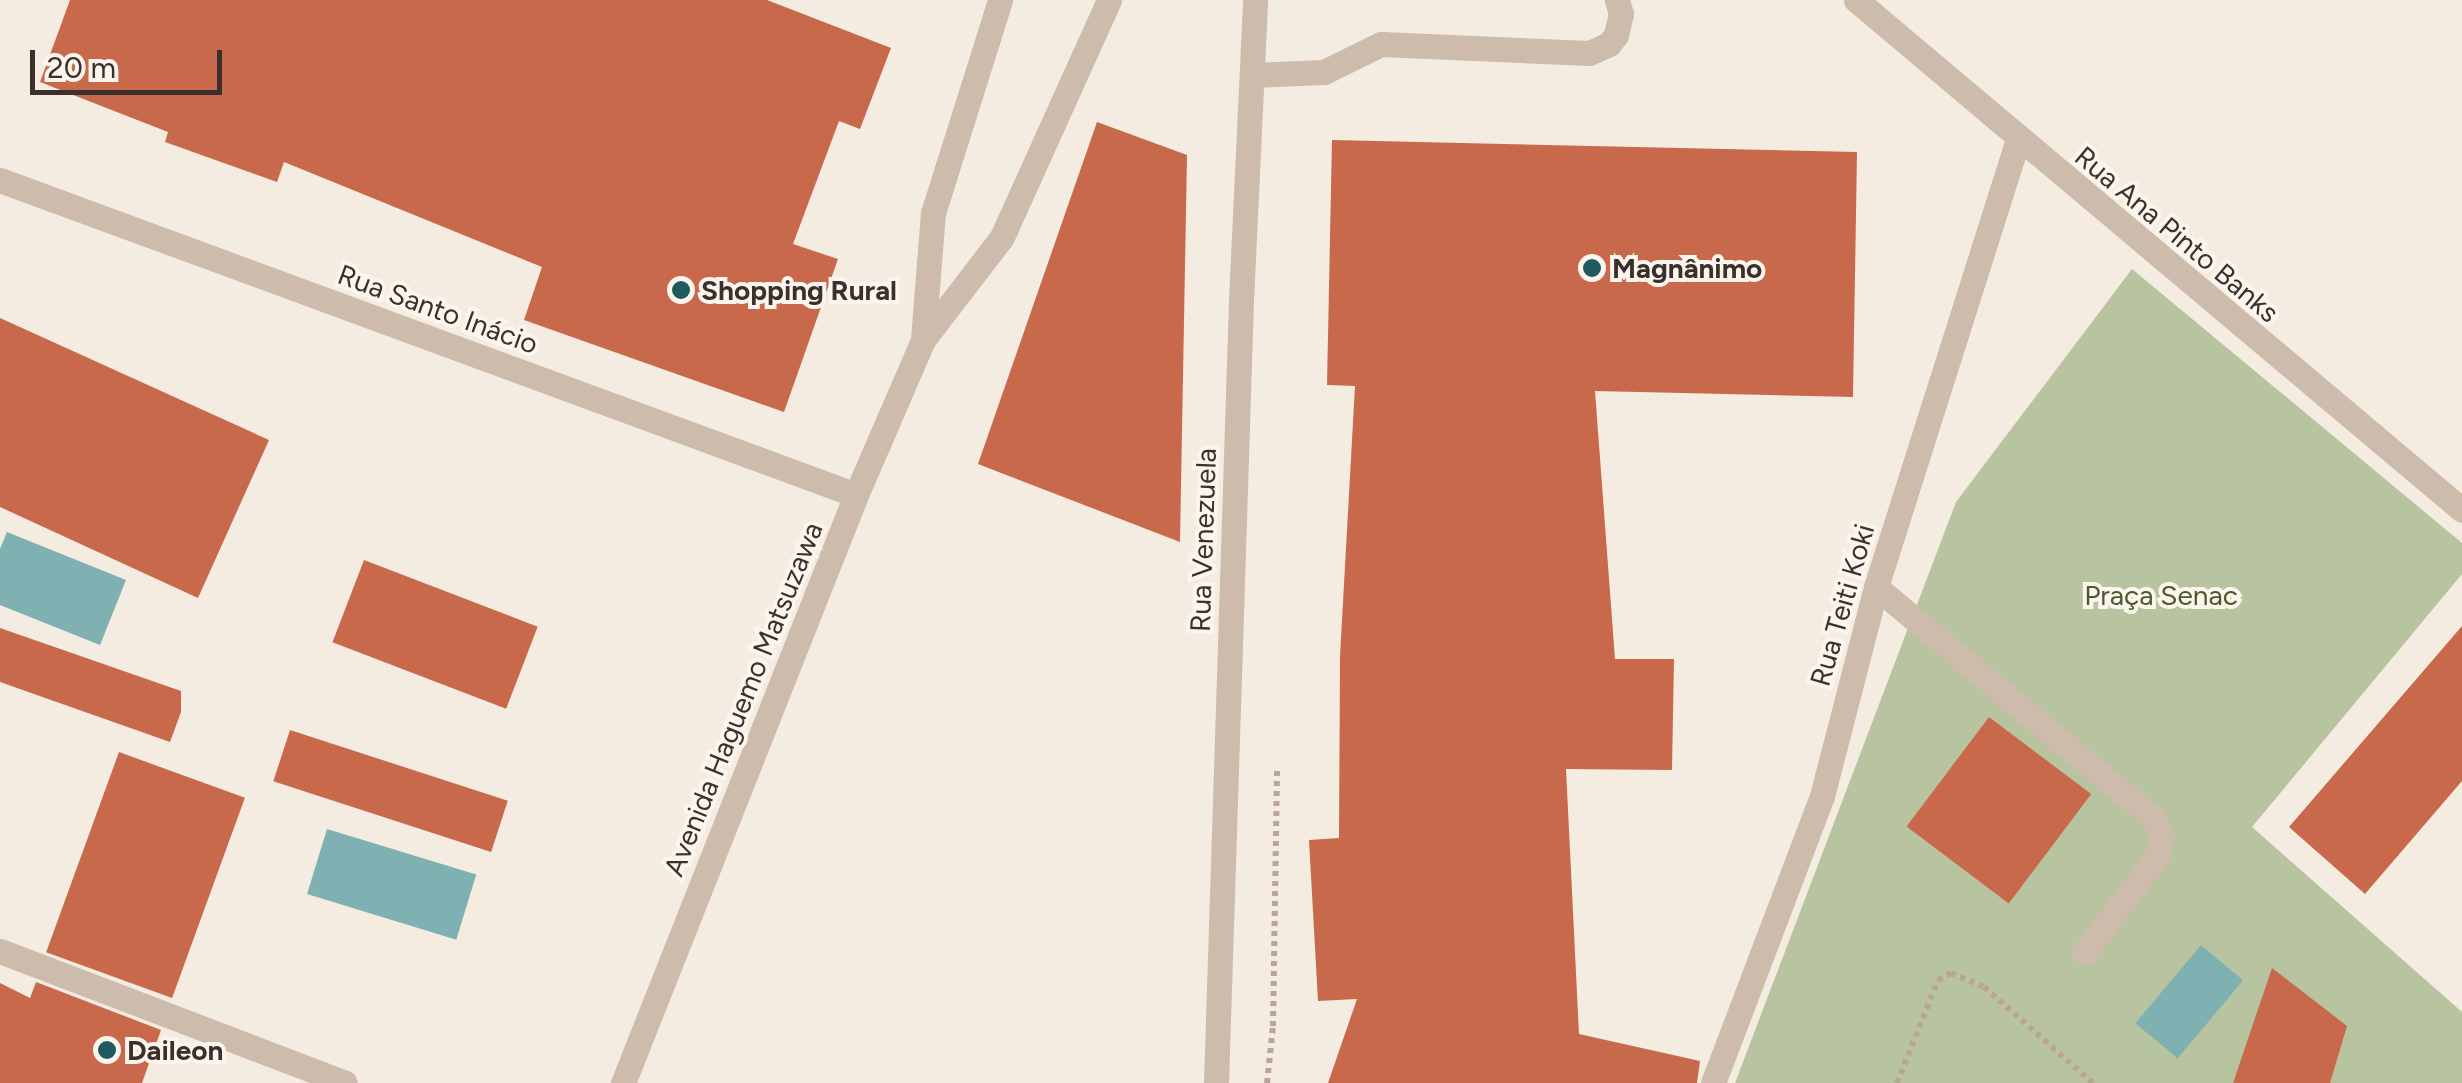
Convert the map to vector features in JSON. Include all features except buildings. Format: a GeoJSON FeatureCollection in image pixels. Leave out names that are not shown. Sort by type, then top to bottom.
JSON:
{"type":"FeatureCollection","features":[{"type":"Feature","properties":{"kind":"street","name":"Avenida Haguemo Matsuzawa"},"geometry":{"type":"LineString","coordinates":[[923,340],[933,213],[1000,0]]}},
{"type":"Feature","properties":{"kind":"street","name":"Avenida Haguemo Matsuzawa"},"geometry":{"type":"LineString","coordinates":[[623,1083],[856,494],[923,340],[1002,238],[1109,0]]}},
{"type":"Feature","properties":{"kind":"street","name":"Rua Venezuela"},"geometry":{"type":"LineString","coordinates":[[1216,1083],[1255,0]]}},
{"type":"Feature","properties":{"kind":"street"},"geometry":{"type":"LineString","coordinates":[[1252,75],[1324,72],[1381,44],[1589,53],[1609,44],[1616,35],[1621,14],[1617,0]]}},
{"type":"Feature","properties":{"kind":"street","name":"Rua Ana Pinto Banks"},"geometry":{"type":"LineString","coordinates":[[1856,0],[2462,510]]}},
{"type":"Feature","properties":{"kind":"street","name":"Rua Teiti Koki"},"geometry":{"type":"LineString","coordinates":[[1712,1083],[1822,796],[1876,587],[2018,140]]}},
{"type":"Feature","properties":{"kind":"street","name":"Rua Santo Inácio"},"geometry":{"type":"LineString","coordinates":[[0,180],[856,494]]}},
{"type":"Feature","properties":{"kind":"street"},"geometry":{"type":"LineString","coordinates":[[1876,587],[2154,819],[2162,835],[2158,855],[2084,952]]}},
{"type":"Feature","properties":{"kind":"street"},"geometry":{"type":"LineString","coordinates":[[0,951],[345,1083]]}},
{"type":"Feature","properties":{"kind":"path"},"geometry":{"type":"LineString","coordinates":[[1897,1083],[1938,980],[1951,973],[1984,987],[2093,1083]]}},
{"type":"Feature","properties":{"kind":"green space","name":"Praça Senac"},"geometry":{"type":"Polygon","coordinates":[[[2132,269],[2462,543],[2462,574],[2252,827],[2462,1012],[2462,1083],[1735,1083],[1956,502],[2132,269]]]}},
{"type":"Feature","properties":{"kind":"water"},"geometry":{"type":"Polygon","coordinates":[[[7,532],[126,580],[100,645],[0,605],[0,549],[7,532]]]}},
{"type":"Feature","properties":{"kind":"water"},"geometry":{"type":"Polygon","coordinates":[[[327,829],[476,875],[456,940],[307,894],[327,829]]]}},
{"type":"Feature","properties":{"kind":"water"},"geometry":{"type":"Polygon","coordinates":[[[2201,945],[2243,980],[2178,1058],[2135,1023],[2201,945]]]}},
{"type":"Feature","properties":{"kind":"place","name":"Magnânimo"},"geometry":{"type":"Point","coordinates":[1592,268]}},
{"type":"Feature","properties":{"kind":"place","name":"Shopping Rural"},"geometry":{"type":"Point","coordinates":[681,290]}},
{"type":"Feature","properties":{"kind":"place","name":"Daileon"},"geometry":{"type":"Point","coordinates":[107,1050]}}]}
